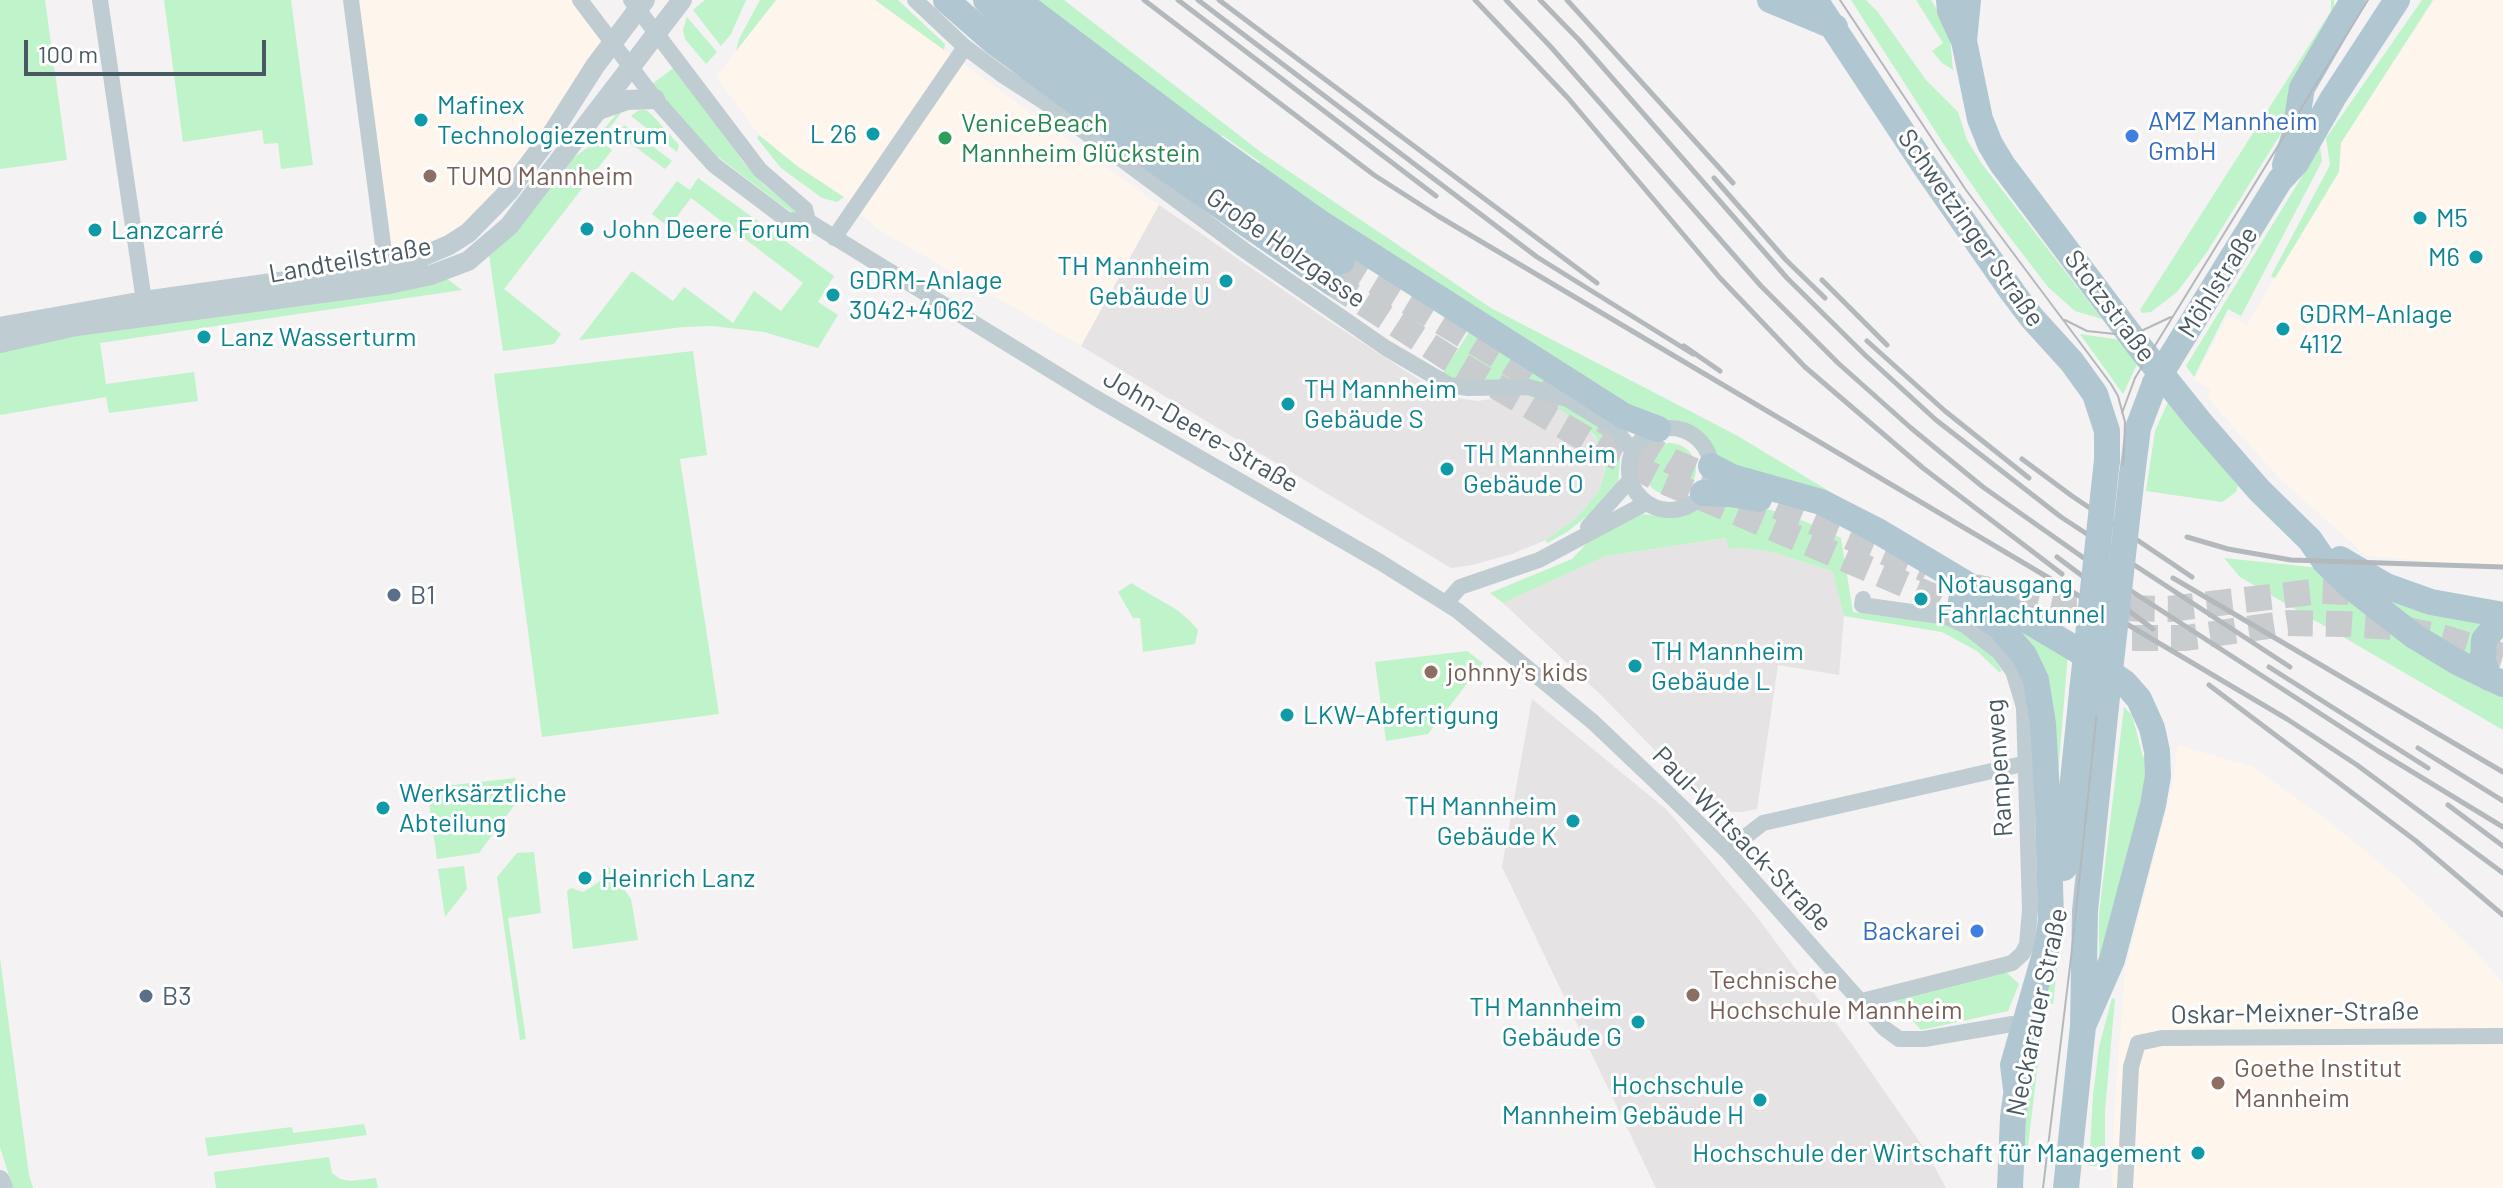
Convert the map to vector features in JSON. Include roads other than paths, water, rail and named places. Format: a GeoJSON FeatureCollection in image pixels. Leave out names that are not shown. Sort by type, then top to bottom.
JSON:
{"type":"FeatureCollection","features":[{"type":"Feature","properties":{"kind":"main road"},"geometry":{"type":"LineString","coordinates":[[946,0],[993,41],[1152,158],[1336,272],[1225,183],[1047,55],[986,0]]}},
{"type":"Feature","properties":{"kind":"main road"},"geometry":{"type":"LineString","coordinates":[[1017,0],[1187,128],[1322,224],[1624,416],[1658,429]]}},
{"type":"Feature","properties":{"kind":"main road"},"geometry":{"type":"LineString","coordinates":[[1770,0],[1835,27]]}},
{"type":"Feature","properties":{"kind":"main road","name":"Schwetzinger Straße"},"geometry":{"type":"LineString","coordinates":[[1815,0],[2013,293],[2078,369],[2095,394],[2107,431],[2107,460],[2082,692]]}},
{"type":"Feature","properties":{"kind":"main road","name":"Möhlstraße"},"geometry":{"type":"LineString","coordinates":[[2280,180],[2294,137],[2302,88],[2353,0]]}},
{"type":"Feature","properties":{"kind":"main road","name":"Möhlstraße"},"geometry":{"type":"LineString","coordinates":[[2132,475],[2138,428],[2162,372],[2280,180],[2296,163],[2333,98],[2397,0]]}},
{"type":"Feature","properties":{"kind":"main road","name":"Stotzstraße"},"geometry":{"type":"LineString","coordinates":[[1959,4],[1980,119],[2002,164],[2199,421],[2259,490],[2310,540]]}},
{"type":"Feature","properties":{"kind":"main road"},"geometry":{"type":"LineString","coordinates":[[1711,466],[1732,477],[1801,494],[1876,530],[2077,650],[2125,683],[2139,699],[2152,728],[2158,776],[2117,947],[2083,1026]]}},
{"type":"Feature","properties":{"kind":"main road","name":"Neckarauer Straße"},"geometry":{"type":"LineString","coordinates":[[2066,1188],[2083,1026],[2085,911],[2132,475]]}},
{"type":"Feature","properties":{"kind":"main road"},"geometry":{"type":"LineString","coordinates":[[1703,493],[1730,494],[1779,505],[1846,532],[2000,627],[2031,668],[2039,692],[2043,724],[2051,920],[2047,947],[2013,1065],[2016,1089]]}},
{"type":"Feature","properties":{"kind":"main road"},"geometry":{"type":"LineString","coordinates":[[2310,540],[2386,586],[2431,602],[2503,616],[2484,640],[2483,661],[2496,681]]}},
{"type":"Feature","properties":{"kind":"main road"},"geometry":{"type":"LineString","coordinates":[[2310,540],[2325,562],[2351,587],[2414,636],[2496,681]]}},
{"type":"Feature","properties":{"kind":"main road","name":"Neckarauer Straße"},"geometry":{"type":"LineString","coordinates":[[2010,1188],[2016,1089],[2026,1039],[2055,947],[2082,692]]}},
{"type":"Feature","properties":{"kind":"street"},"geometry":{"type":"LineString","coordinates":[[100,0],[144,301]]}},
{"type":"Feature","properties":{"kind":"street"},"geometry":{"type":"LineString","coordinates":[[351,0],[386,267]]}},
{"type":"Feature","properties":{"kind":"street","name":"John-Deere-Straße"},"geometry":{"type":"LineString","coordinates":[[580,0],[655,99],[714,165],[787,220],[808,221],[1068,381],[1446,603]]}},
{"type":"Feature","properties":{"kind":"street","name":"Landteilstraße"},"geometry":{"type":"LineString","coordinates":[[0,343],[76,326],[389,284],[431,275],[468,261],[509,226],[682,0]]}},
{"type":"Feature","properties":{"kind":"street","name":"Große Holzgasse"},"geometry":{"type":"LineString","coordinates":[[915,0],[965,47],[1244,250],[1386,348],[1449,385],[1468,388],[1529,387],[1558,395],[1613,427],[1632,450]]}},
{"type":"Feature","properties":{"kind":"street","name":"Landteilstraße"},"geometry":{"type":"LineString","coordinates":[[0,327],[144,301],[386,267],[449,245],[489,214],[553,132],[638,3]]}},
{"type":"Feature","properties":{"kind":"street","name":"John-Deere-Straße"},"geometry":{"type":"LineString","coordinates":[[638,3],[760,170],[805,209],[808,221]]}},
{"type":"Feature","properties":{"kind":"street"},"geometry":{"type":"LineString","coordinates":[[834,238],[965,47]]}},
{"type":"Feature","properties":{"kind":"street"},"geometry":{"type":"LineString","coordinates":[[598,110],[627,100],[655,99]]}},
{"type":"Feature","properties":{"kind":"street"},"geometry":{"type":"LineString","coordinates":[[1658,429],[1682,429],[1693,435],[1702,443],[1711,466],[1703,493],[1694,502],[1670,510],[1646,503],[1630,480],[1632,450],[1639,441],[1658,429]]}},
{"type":"Feature","properties":{"kind":"street"},"geometry":{"type":"LineString","coordinates":[[1577,539],[1630,480]]}},
{"type":"Feature","properties":{"kind":"street"},"geometry":{"type":"LineString","coordinates":[[1446,603],[1460,587],[1539,560],[1646,503]]}},
{"type":"Feature","properties":{"kind":"street","name":"Rampenweg"},"geometry":{"type":"LineString","coordinates":[[1862,1001],[2012,963],[2027,945],[2030,910],[2024,707],[2013,671],[1999,652],[1982,637],[1947,617],[1862,605],[1863,599]]}},
{"type":"Feature","properties":{"kind":"street","name":"Paul-Wittsack-Straße"},"geometry":{"type":"LineString","coordinates":[[1446,603],[1593,722],[1727,851],[1884,1028],[1899,1039],[1924,1039],[2012,1024],[2022,1027]]}},
{"type":"Feature","properties":{"kind":"street"},"geometry":{"type":"LineString","coordinates":[[1727,851],[1763,823],[2027,763]]}},
{"type":"Feature","properties":{"kind":"street","name":"Oskar-Meixner-Straße"},"geometry":{"type":"LineString","coordinates":[[2125,1188],[2131,1067],[2138,1043],[2162,1038],[2503,1036]]}},
{"type":"Feature","properties":{"kind":"street"},"geometry":{"type":"LineString","coordinates":[[0,1180],[3,1188]]}},
{"type":"Feature","properties":{"kind":"tunnel"},"geometry":{"type":"LineString","coordinates":[[1342,261],[1570,400]]}},
{"type":"Feature","properties":{"kind":"tunnel"},"geometry":{"type":"LineString","coordinates":[[1331,282],[1450,359],[1661,480],[1953,605],[1981,614]]}},
{"type":"Feature","properties":{"kind":"tunnel"},"geometry":{"type":"LineString","coordinates":[[1603,420],[1671,461],[1927,570]]}},
{"type":"Feature","properties":{"kind":"tunnel"},"geometry":{"type":"LineString","coordinates":[[1975,587],[2064,607],[2169,609],[2320,591],[2372,593]]}},
{"type":"Feature","properties":{"kind":"tunnel"},"geometry":{"type":"LineString","coordinates":[[2093,638],[2186,638],[2288,623],[2346,624],[2393,627],[2441,637],[2503,656]]}},
{"type":"Feature","properties":{"kind":"tram line"},"geometry":{"type":"LineString","coordinates":[[1840,0],[1966,190],[2111,384],[2118,396],[2125,422],[2071,958],[2043,1188]]}},
{"type":"Feature","properties":{"kind":"tram line"},"geometry":{"type":"LineString","coordinates":[[2122,413],[2135,378],[2368,0]]}},
{"type":"Feature","properties":{"kind":"tram line"},"geometry":{"type":"LineString","coordinates":[[2065,320],[2087,331],[2115,334],[2141,331],[2171,317]]}},
{"type":"Feature","properties":{"kind":"railway"},"geometry":{"type":"LineString","coordinates":[[1144,0],[1374,175],[1438,216],[2287,719],[2357,765],[2503,873]]}},
{"type":"Feature","properties":{"kind":"railway"},"geometry":{"type":"LineString","coordinates":[[1178,0],[1436,196]]}},
{"type":"Feature","properties":{"kind":"railway"},"geometry":{"type":"LineString","coordinates":[[1198,0],[1537,257],[1693,354]]}},
{"type":"Feature","properties":{"kind":"railway"},"geometry":{"type":"LineString","coordinates":[[1219,0],[1597,283]]}},
{"type":"Feature","properties":{"kind":"railway"},"geometry":{"type":"LineString","coordinates":[[1475,0],[1568,98],[1720,278],[1805,367],[1923,468],[2062,574]]}},
{"type":"Feature","properties":{"kind":"railway"},"geometry":{"type":"LineString","coordinates":[[1506,0],[1761,286],[1838,363],[1911,428],[1983,487],[2125,587],[2378,751],[2503,827]]}},
{"type":"Feature","properties":{"kind":"railway"},"geometry":{"type":"LineString","coordinates":[[1540,0],[1579,40],[1787,278],[1936,420],[2061,517],[2290,667]]}},
{"type":"Feature","properties":{"kind":"railway"},"geometry":{"type":"LineString","coordinates":[[1567,0],[1733,183]]}},
{"type":"Feature","properties":{"kind":"railway"},"geometry":{"type":"LineString","coordinates":[[1714,178],[1786,260],[1825,298]]}},
{"type":"Feature","properties":{"kind":"railway"},"geometry":{"type":"LineString","coordinates":[[1822,280],[1887,345]]}},
{"type":"Feature","properties":{"kind":"railway"},"geometry":{"type":"LineString","coordinates":[[1867,341],[1945,411],[2029,478]]}},
{"type":"Feature","properties":{"kind":"railway"},"geometry":{"type":"LineString","coordinates":[[1684,346],[1720,371]]}},
{"type":"Feature","properties":{"kind":"railway"},"geometry":{"type":"LineString","coordinates":[[2022,459],[2192,577]]}},
{"type":"Feature","properties":{"kind":"railway"},"geometry":{"type":"LineString","coordinates":[[2187,537],[2228,549],[2291,560],[2503,567]]}},
{"type":"Feature","properties":{"kind":"railway"},"geometry":{"type":"LineString","coordinates":[[2057,557],[2153,629]]}},
{"type":"Feature","properties":{"kind":"railway"},"geometry":{"type":"LineString","coordinates":[[2173,578],[2503,772]]}},
{"type":"Feature","properties":{"kind":"railway"},"geometry":{"type":"LineString","coordinates":[[2269,667],[2428,768]]}},
{"type":"Feature","properties":{"kind":"railway"},"geometry":{"type":"LineString","coordinates":[[2209,685],[2416,841],[2503,915]]}},
{"type":"Feature","properties":{"kind":"railway"},"geometry":{"type":"LineString","coordinates":[[2418,748],[2503,801]]}},
{"type":"Feature","properties":{"kind":"railway"},"geometry":{"type":"LineString","coordinates":[[2448,805],[2503,846]]}},
{"type":"Feature","properties":{"kind":"place","name":"Mafinex Technologiezentrum"},"geometry":{"type":"Point","coordinates":[421,120]}},
{"type":"Feature","properties":{"kind":"place","name":"L 26"},"geometry":{"type":"Point","coordinates":[873,134]}},
{"type":"Feature","properties":{"kind":"place","name":"AMZ Mannheim GmbH"},"geometry":{"type":"Point","coordinates":[2132,136]}},
{"type":"Feature","properties":{"kind":"place","name":"VeniceBeach Mannheim Glückstein"},"geometry":{"type":"Point","coordinates":[945,138]}},
{"type":"Feature","properties":{"kind":"place","name":"TUMO Mannheim"},"geometry":{"type":"Point","coordinates":[430,176]}},
{"type":"Feature","properties":{"kind":"place","name":"M5"},"geometry":{"type":"Point","coordinates":[2420,218]}},
{"type":"Feature","properties":{"kind":"place","name":"John Deere Forum"},"geometry":{"type":"Point","coordinates":[587,229]}},
{"type":"Feature","properties":{"kind":"place","name":"Lanzcarré"},"geometry":{"type":"Point","coordinates":[95,230]}},
{"type":"Feature","properties":{"kind":"place","name":"M6"},"geometry":{"type":"Point","coordinates":[2476,257]}},
{"type":"Feature","properties":{"kind":"place","name":"TH Mannheim Gebäude U"},"geometry":{"type":"Point","coordinates":[1226,281]}},
{"type":"Feature","properties":{"kind":"place","name":"GDRM-Anlage 3042+4062"},"geometry":{"type":"Point","coordinates":[833,295]}},
{"type":"Feature","properties":{"kind":"place","name":"GDRM-Anlage 4112"},"geometry":{"type":"Point","coordinates":[2283,329]}},
{"type":"Feature","properties":{"kind":"place","name":"Lanz Wasserturm"},"geometry":{"type":"Point","coordinates":[204,337]}},
{"type":"Feature","properties":{"kind":"place","name":"TH Mannheim Gebäude S"},"geometry":{"type":"Point","coordinates":[1288,404]}},
{"type":"Feature","properties":{"kind":"place","name":"TH Mannheim Gebäude O"},"geometry":{"type":"Point","coordinates":[1447,469]}},
{"type":"Feature","properties":{"kind":"place","name":"B1"},"geometry":{"type":"Point","coordinates":[394,595]}},
{"type":"Feature","properties":{"kind":"place","name":"Notausgang Fahrlachtunnel"},"geometry":{"type":"Point","coordinates":[1921,599]}},
{"type":"Feature","properties":{"kind":"place","name":"TH Mannheim Gebäude L"},"geometry":{"type":"Point","coordinates":[1635,666]}},
{"type":"Feature","properties":{"kind":"place","name":"johnny's kids"},"geometry":{"type":"Point","coordinates":[1431,672]}},
{"type":"Feature","properties":{"kind":"place","name":"LKW-Abfertigung"},"geometry":{"type":"Point","coordinates":[1287,715]}},
{"type":"Feature","properties":{"kind":"place","name":"Werksärztliche Abteilung"},"geometry":{"type":"Point","coordinates":[383,808]}},
{"type":"Feature","properties":{"kind":"place","name":"TH Mannheim Gebäude K"},"geometry":{"type":"Point","coordinates":[1573,821]}},
{"type":"Feature","properties":{"kind":"place","name":"Heinrich Lanz"},"geometry":{"type":"Point","coordinates":[585,878]}},
{"type":"Feature","properties":{"kind":"place","name":"Backarei"},"geometry":{"type":"Point","coordinates":[1977,931]}},
{"type":"Feature","properties":{"kind":"place","name":"Technische Hochschule Mannheim"},"geometry":{"type":"Point","coordinates":[1693,995]}},
{"type":"Feature","properties":{"kind":"place","name":"B3"},"geometry":{"type":"Point","coordinates":[146,996]}},
{"type":"Feature","properties":{"kind":"place","name":"TH Mannheim Gebäude G"},"geometry":{"type":"Point","coordinates":[1638,1022]}},
{"type":"Feature","properties":{"kind":"place","name":"Goethe Institut Mannheim"},"geometry":{"type":"Point","coordinates":[2218,1083]}},
{"type":"Feature","properties":{"kind":"place","name":"Hochschule Mannheim Gebäude H"},"geometry":{"type":"Point","coordinates":[1760,1100]}},
{"type":"Feature","properties":{"kind":"place","name":"Hochschule der Wirtschaft für Management"},"geometry":{"type":"Point","coordinates":[2198,1153]}}]}
